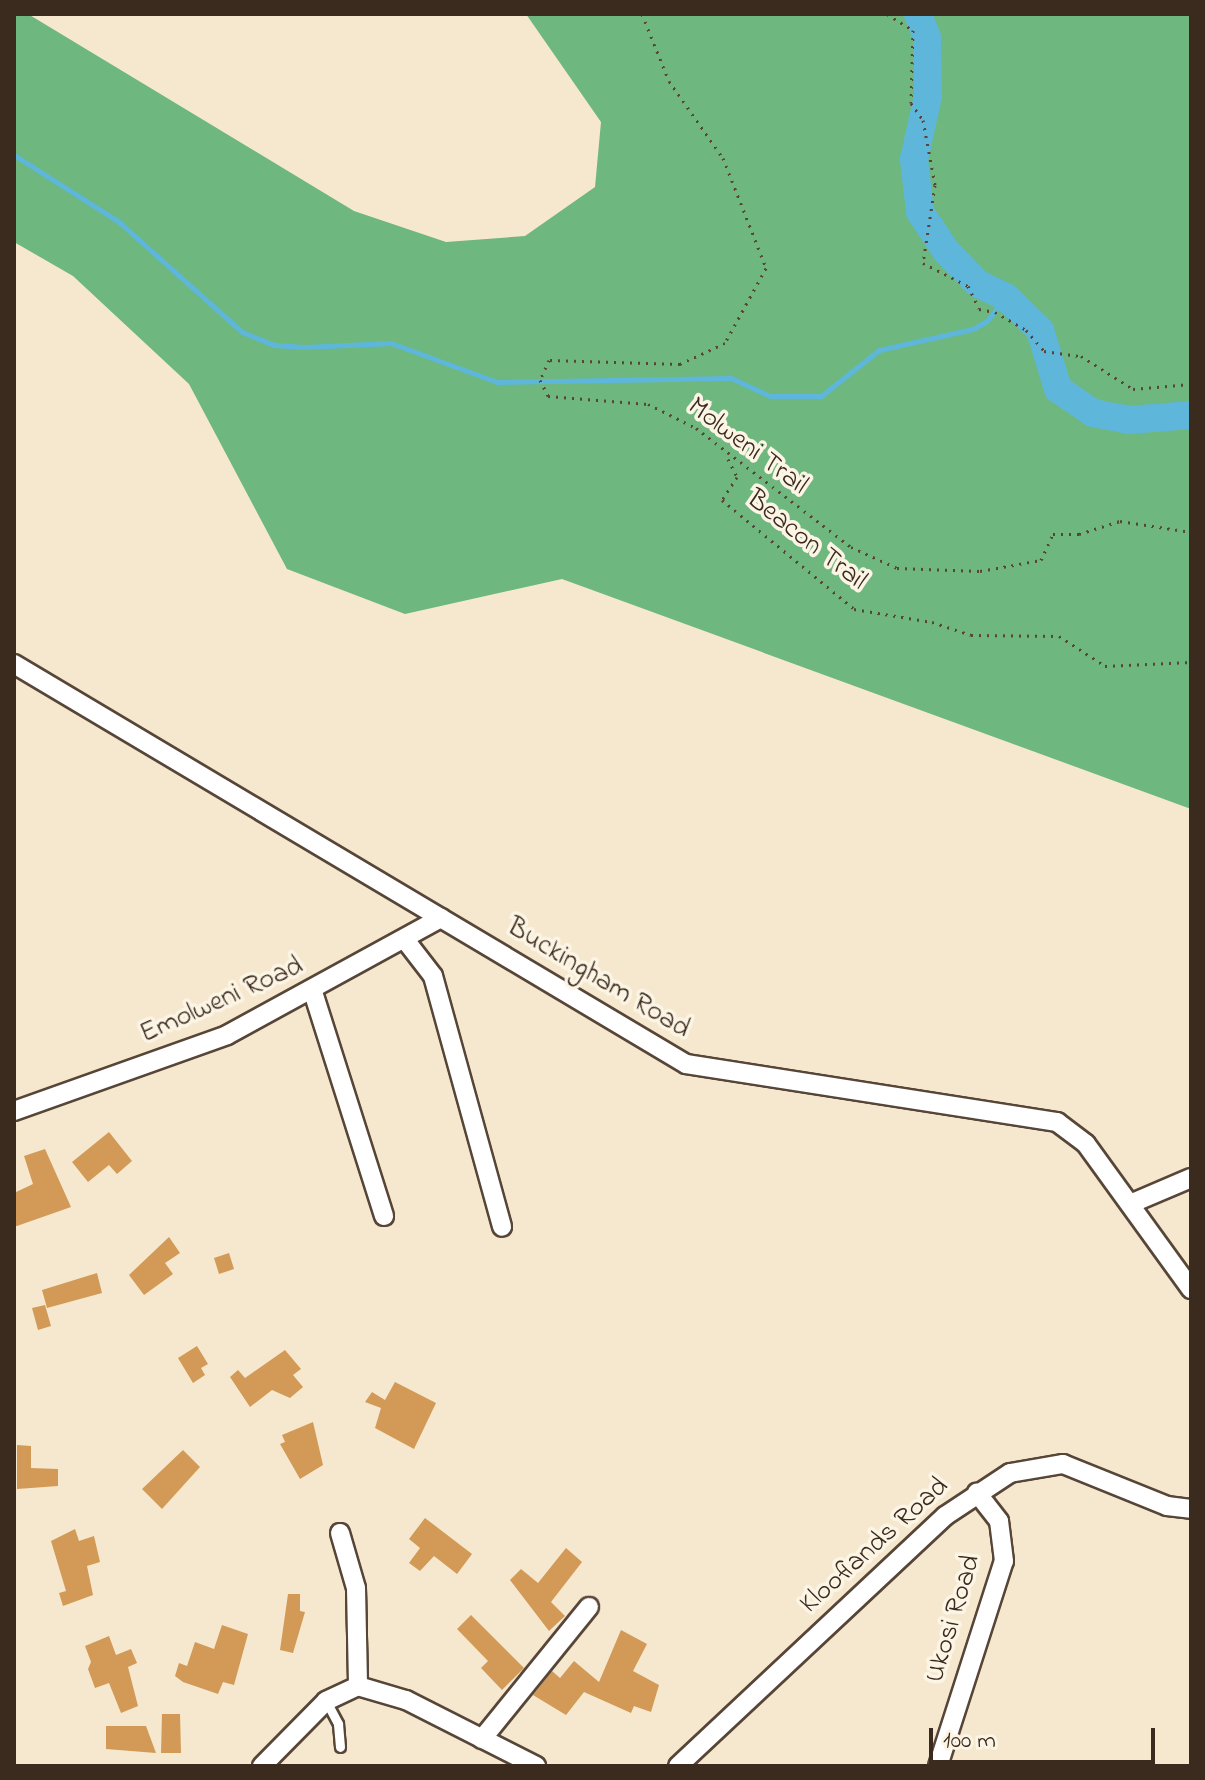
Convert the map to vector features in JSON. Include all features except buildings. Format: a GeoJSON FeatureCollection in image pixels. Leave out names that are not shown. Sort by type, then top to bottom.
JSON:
{"type":"FeatureCollection","features":[{"type":"Feature","properties":{"kind":"street","name":"Buckingham Road"},"geometry":{"type":"LineString","coordinates":[[14,664],[686,1064],[1057,1122],[1086,1144],[1191,1289]]}},
{"type":"Feature","properties":{"kind":"street","name":"Emolweni Road"},"geometry":{"type":"LineString","coordinates":[[14,1111],[227,1035],[313,992],[441,918]]}},
{"type":"Feature","properties":{"kind":"street"},"geometry":{"type":"LineString","coordinates":[[406,941],[433,976],[502,1227]]}},
{"type":"Feature","properties":{"kind":"street"},"geometry":{"type":"LineString","coordinates":[[313,992],[384,1216]]}},
{"type":"Feature","properties":{"kind":"street"},"geometry":{"type":"LineString","coordinates":[[1130,1204],[1191,1178]]}},
{"type":"Feature","properties":{"kind":"street","name":"Klooflands Road"},"geometry":{"type":"LineString","coordinates":[[678,1766],[945,1516],[1010,1473],[1063,1464],[1167,1506],[1191,1509]]}},
{"type":"Feature","properties":{"kind":"street","name":"Ukosi Road"},"geometry":{"type":"LineString","coordinates":[[938,1766],[1004,1561],[999,1521],[977,1493]]}},
{"type":"Feature","properties":{"kind":"street"},"geometry":{"type":"LineString","coordinates":[[340,1533],[356,1588],[358,1686]]}},
{"type":"Feature","properties":{"kind":"street"},"geometry":{"type":"LineString","coordinates":[[482,1739],[589,1607]]}},
{"type":"Feature","properties":{"kind":"street"},"geometry":{"type":"LineString","coordinates":[[262,1766],[326,1701],[358,1686],[406,1700],[536,1766]]}},
{"type":"Feature","properties":{"kind":"lane"},"geometry":{"type":"LineString","coordinates":[[326,1701],[338,1724],[340,1747]]}},
{"type":"Feature","properties":{"kind":"path","name":"Molweni Trail"},"geometry":{"type":"LineString","coordinates":[[642,14],[669,81],[723,158],[766,268],[725,343],[680,364],[549,360],[540,380],[548,396],[648,404],[696,428],[727,456],[851,547],[897,568],[980,571],[1041,560],[1053,534],[1079,534],[1120,521],[1191,532]]}},
{"type":"Feature","properties":{"kind":"path"},"geometry":{"type":"LineString","coordinates":[[887,14],[913,30],[911,103],[923,120],[935,185],[923,263],[968,286],[979,309],[995,312],[1026,330],[1044,351],[1081,356],[1133,389],[1191,384]]}},
{"type":"Feature","properties":{"kind":"path","name":"Beacon Trail"},"geometry":{"type":"LineString","coordinates":[[727,456],[737,477],[722,500],[854,609],[932,622],[971,635],[1059,636],[1105,666],[1191,662]]}},
{"type":"Feature","properties":{"kind":"green space"},"geometry":{"type":"Polygon","coordinates":[[[14,14],[28,14],[354,211],[446,242],[525,236],[595,187],[601,122],[526,14],[1191,14],[1191,809],[562,579],[405,614],[287,569],[189,384],[73,276],[14,242],[14,14]]]}},
{"type":"Feature","properties":{"kind":"waterway"},"geometry":{"type":"LineString","coordinates":[[918,14],[927,38],[928,96],[914,159],[920,212],[946,251],[977,283],[1006,297],[1040,330],[1058,389],[1093,413],[1129,420],[1191,415]]}},
{"type":"Feature","properties":{"kind":"waterway"},"geometry":{"type":"LineString","coordinates":[[14,155],[119,222],[242,332],[275,345],[304,347],[391,343],[497,382],[731,378],[770,396],[821,396],[879,350],[973,329],[987,321],[1006,297]]}}]}
